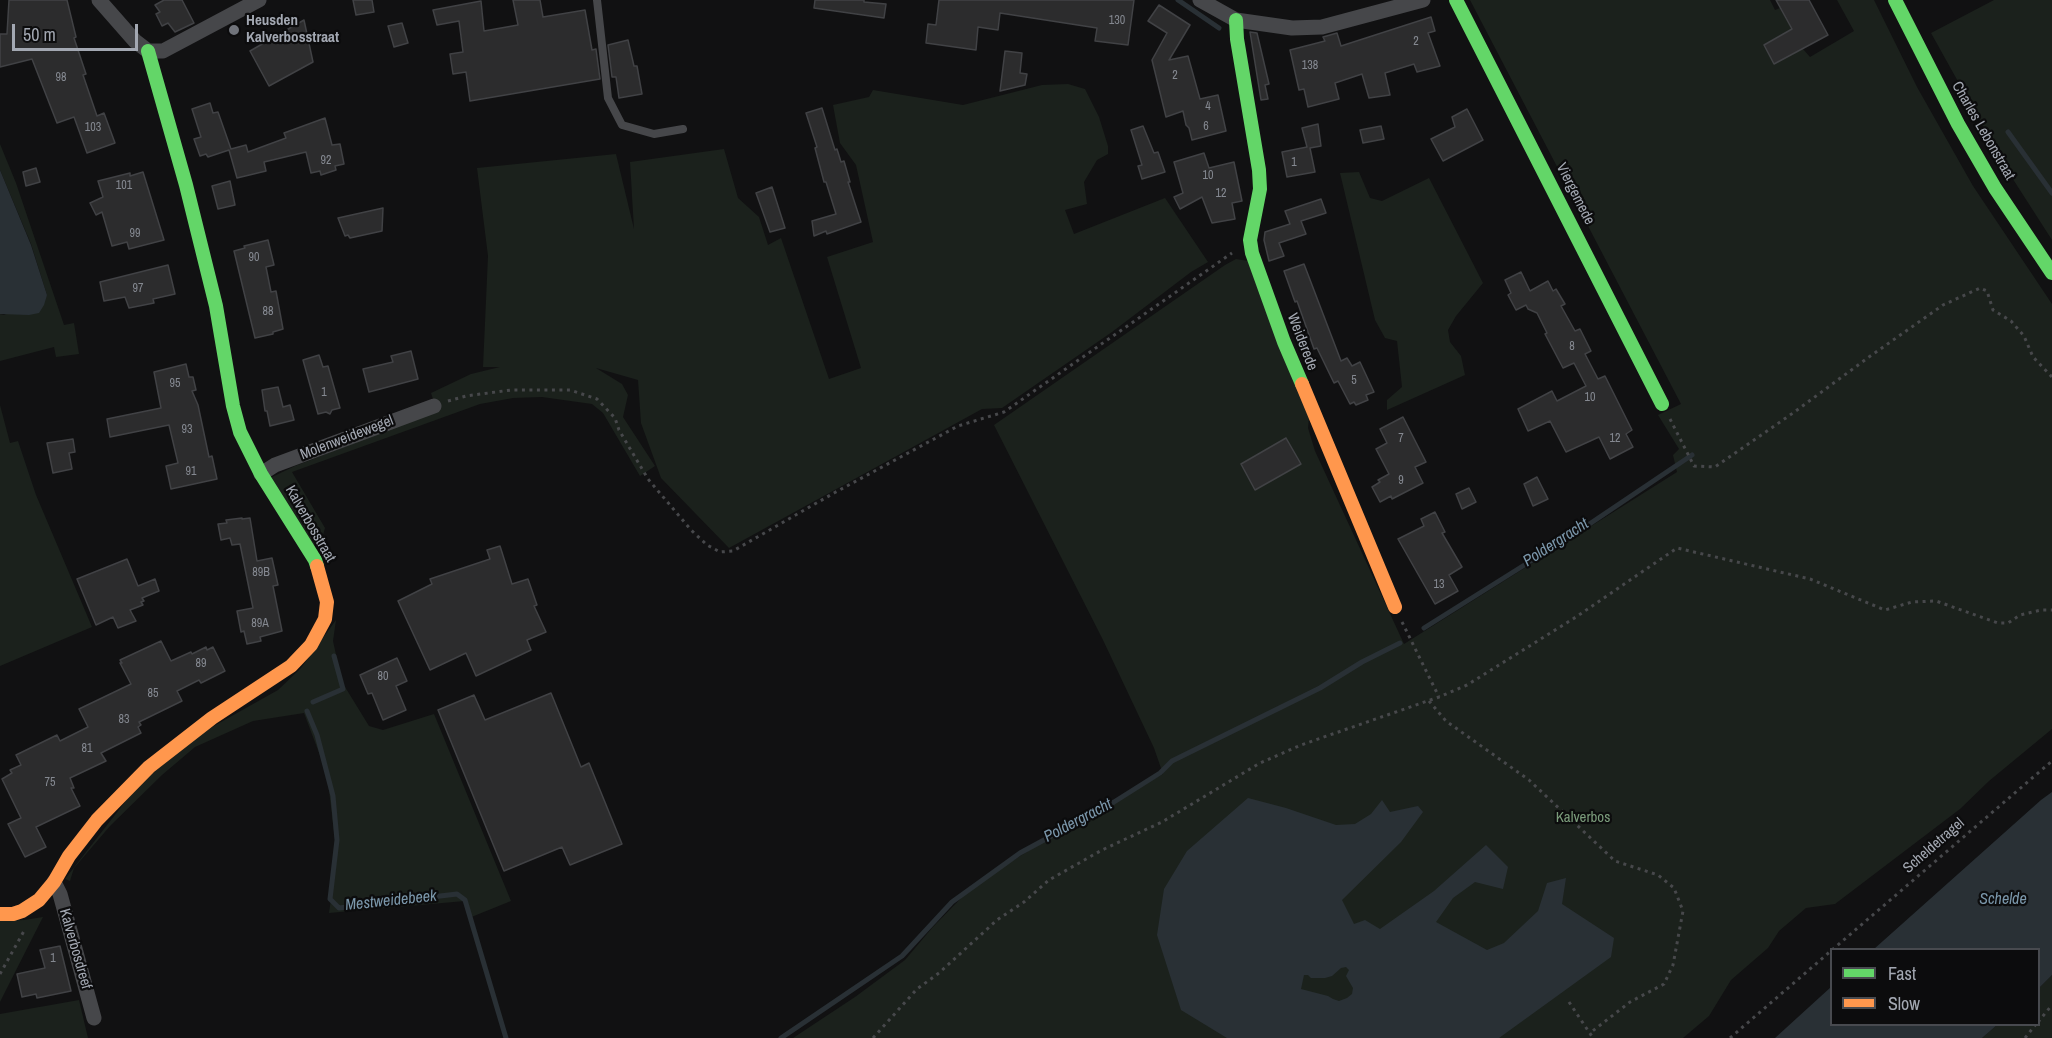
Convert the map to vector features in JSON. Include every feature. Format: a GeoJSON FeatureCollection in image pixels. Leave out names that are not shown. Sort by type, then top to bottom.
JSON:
{"type":"FeatureCollection","features":[{"type":"Feature","properties":{"kind":"street"},"geometry":{"type":"LineString","coordinates":[[99,0],[129,36],[148,51],[163,51],[259,0]]}},
{"type":"Feature","properties":{"kind":"street"},"geometry":{"type":"LineString","coordinates":[[1200,0],[1236,20],[1292,28],[1322,27],[1371,7],[1423,0]]}},
{"type":"Feature","properties":{"kind":"street","name":"Viergemede"},"geometry":{"type":"LineString","coordinates":[[1456,0],[1662,404]]}},
{"type":"Feature","properties":{"kind":"street","name":"Charles Lebonstraat"},"geometry":{"type":"LineString","coordinates":[[1895,0],[1958,124],[1995,188],[2052,273]]}},
{"type":"Feature","properties":{"kind":"street","name":"Weiderede"},"geometry":{"type":"LineString","coordinates":[[1236,20],[1237,39],[1259,170],[1260,189],[1250,240],[1252,254],[1284,342],[1395,607]]}},
{"type":"Feature","properties":{"kind":"street","name":"Kalverbosstraat"},"geometry":{"type":"LineString","coordinates":[[0,914],[22,911],[39,900],[97,820],[149,767],[212,718],[291,666],[311,645],[325,619],[327,602],[315,560],[261,474],[240,432],[233,406],[216,306],[186,185],[148,51]]}},
{"type":"Feature","properties":{"kind":"street","name":"Molenweidewegel"},"geometry":{"type":"LineString","coordinates":[[261,474],[275,465],[434,406]]}},
{"type":"Feature","properties":{"kind":"street","name":"Kalverbosdreef"},"geometry":{"type":"LineString","coordinates":[[54,882],[60,894],[94,1018]]}},
{"type":"Feature","properties":{"kind":"lane"},"geometry":{"type":"LineString","coordinates":[[597,0],[608,98],[622,125],[654,134],[683,129]]}},
{"type":"Feature","properties":{"kind":"path"},"geometry":{"type":"LineString","coordinates":[[434,406],[466,396],[511,390],[570,390],[597,399],[615,418],[619,430],[648,479],[691,530],[707,545],[720,552],[733,551],[958,426],[1004,412],[1250,240]]}},
{"type":"Feature","properties":{"kind":"path"},"geometry":{"type":"LineString","coordinates":[[1662,404],[1694,466],[1715,467],[1943,305],[1980,288],[1987,291],[1993,310],[2011,321],[2024,336],[2033,357],[2052,377]]}},
{"type":"Feature","properties":{"kind":"path"},"geometry":{"type":"LineString","coordinates":[[873,1038],[917,989],[939,973],[997,920],[1024,902],[1049,880],[1102,850],[1162,822],[1260,763],[1300,745],[1439,697],[1467,685],[1576,617],[1677,548],[1810,579],[1886,610],[1912,602],[1936,601],[1998,623],[2008,623],[2020,615],[2052,610]]}},
{"type":"Feature","properties":{"kind":"path"},"geometry":{"type":"LineString","coordinates":[[1395,607],[1439,697]]}},
{"type":"Feature","properties":{"kind":"path"},"geometry":{"type":"LineString","coordinates":[[1428,700],[1446,721],[1529,780],[1616,861],[1658,875],[1674,888],[1683,911],[1673,965],[1664,984],[1629,1002],[1590,1033]]}},
{"type":"Feature","properties":{"kind":"path","name":"Scheldetragel"},"geometry":{"type":"LineString","coordinates":[[1834,948],[2052,761]]}},
{"type":"Feature","properties":{"kind":"path","name":"Kalverbosdreef"},"geometry":{"type":"LineString","coordinates":[[0,974],[35,912],[39,900]]}},
{"type":"Feature","properties":{"kind":"path","name":"Scheldetragel"},"geometry":{"type":"LineString","coordinates":[[1730,1038],[1830,952]]}},
{"type":"Feature","properties":{"kind":"path"},"geometry":{"type":"LineString","coordinates":[[1569,1002],[1593,1038]]}},
{"type":"Feature","properties":{"kind":"path"},"geometry":{"type":"LineString","coordinates":[[2040,1019],[2052,1005]]}},
{"type":"Feature","properties":{"kind":"path"},"geometry":{"type":"LineString","coordinates":[[2025,1038],[2035,1026]]}},
{"type":"Feature","properties":{"kind":"green space","name":"Kalverbos"},"geometry":{"type":"Polygon","coordinates":[[[1470,0],[1770,0],[1775,10],[1780,8],[1810,57],[1854,31],[1837,0],[1874,0],[1917,87],[1973,186],[2052,304],[2052,729],[1989,781],[1960,809],[1835,904],[1806,908],[1779,931],[1768,948],[1731,980],[1709,1016],[1683,1038],[793,1038],[905,960],[966,893],[1077,820],[1163,774],[1154,748],[1103,640],[994,425],[1225,265],[1236,259],[1248,261],[1309,418],[1308,428],[1315,451],[1404,644],[1677,472],[1673,455],[1679,449],[1658,415],[1681,404],[1470,0]]]}},
{"type":"Feature","properties":{"kind":"green space"},"geometry":{"type":"Polygon","coordinates":[[[1994,0],[2052,0],[2052,240],[2009,173],[1931,33],[1994,0]]]}},
{"type":"Feature","properties":{"kind":"green space"},"geometry":{"type":"Polygon","coordinates":[[[1068,84],[1085,89],[1099,117],[1108,146],[1108,154],[1097,160],[1084,182],[1087,204],[1065,210],[1074,234],[1165,198],[1208,262],[1002,408],[982,409],[729,548],[661,478],[641,423],[638,380],[596,368],[622,384],[628,395],[623,417],[655,466],[640,476],[603,413],[592,404],[542,397],[513,398],[480,404],[292,472],[325,528],[322,539],[313,548],[270,478],[295,466],[437,411],[431,393],[471,374],[500,367],[483,367],[488,256],[477,168],[616,154],[634,229],[630,162],[724,149],[738,198],[759,217],[768,245],[781,238],[829,379],[861,368],[827,257],[873,242],[856,165],[840,143],[833,105],[869,97],[873,90],[963,105],[1042,85],[1068,84]]]}},
{"type":"Feature","properties":{"kind":"green space"},"geometry":{"type":"Polygon","coordinates":[[[0,144],[16,183],[64,325],[74,323],[79,354],[56,357],[54,347],[0,361],[0,314],[4,315],[47,295],[31,244],[0,170],[0,144]]]}},
{"type":"Feature","properties":{"kind":"green space"},"geometry":{"type":"Polygon","coordinates":[[[1359,172],[1370,198],[1382,201],[1429,178],[1483,283],[1456,316],[1448,330],[1450,342],[1461,356],[1465,375],[1387,410],[1387,400],[1402,387],[1397,341],[1385,338],[1375,320],[1340,173],[1359,172]]]}},
{"type":"Feature","properties":{"kind":"green space"},"geometry":{"type":"Polygon","coordinates":[[[0,405],[10,443],[18,441],[36,495],[92,627],[0,666],[0,405]]]}},
{"type":"Feature","properties":{"kind":"green space"},"geometry":{"type":"Polygon","coordinates":[[[336,620],[333,641],[342,682],[369,726],[383,730],[434,714],[511,901],[469,918],[465,901],[329,913],[337,857],[327,774],[304,713],[253,721],[195,747],[162,775],[110,826],[74,868],[70,881],[65,879],[139,784],[205,731],[278,690],[301,668],[336,620]]]}},
{"type":"Feature","properties":{"kind":"green space"},"geometry":{"type":"Polygon","coordinates":[[[43,917],[0,1002],[0,921],[43,917]]]}},
{"type":"Feature","properties":{"kind":"green space"},"geometry":{"type":"Polygon","coordinates":[[[2052,975],[2052,1038],[1982,1038],[1996,1026],[2040,1026],[2040,987],[2052,975]]]}},
{"type":"Feature","properties":{"kind":"green space"},"geometry":{"type":"Polygon","coordinates":[[[79,1000],[88,1038],[0,1038],[0,1014],[79,1000]]]}},
{"type":"Feature","properties":{"kind":"water"},"geometry":{"type":"Polygon","coordinates":[[[0,170],[31,245],[47,295],[39,313],[0,314],[0,170]]]}},
{"type":"Feature","properties":{"kind":"water","name":"Schelde"},"geometry":{"type":"Polygon","coordinates":[[[2052,792],[2052,975],[2040,987],[2040,948],[1875,948],[2052,792]]]}},
{"type":"Feature","properties":{"kind":"water"},"geometry":{"type":"Polygon","coordinates":[[[1248,798],[1336,825],[1355,824],[1371,814],[1382,800],[1390,812],[1418,806],[1423,812],[1401,842],[1342,900],[1354,924],[1365,920],[1380,929],[1434,891],[1486,845],[1508,867],[1503,889],[1475,882],[1453,898],[1436,922],[1487,950],[1504,943],[1538,911],[1547,883],[1566,878],[1562,904],[1614,938],[1611,957],[1499,1038],[1227,1038],[1181,1010],[1157,935],[1164,889],[1187,851],[1248,798]],[[1346,967],[1341,968],[1332,976],[1325,978],[1311,978],[1304,975],[1301,989],[1339,1001],[1347,998],[1352,994],[1353,988],[1346,976],[1349,970],[1346,967]]]}},
{"type":"Feature","properties":{"kind":"water"},"geometry":{"type":"Polygon","coordinates":[[[1830,988],[1830,1026],[1996,1026],[1982,1038],[1775,1038],[1830,988]]]}},
{"type":"Feature","properties":{"kind":"building"},"geometry":{"type":"Polygon","coordinates":[[[9,0],[67,0],[76,37],[74,38],[86,74],[83,75],[97,116],[104,113],[115,143],[87,153],[74,117],[57,123],[32,59],[0,67],[0,34],[7,34],[9,0]]]}},
{"type":"Feature","properties":{"kind":"building"},"geometry":{"type":"Polygon","coordinates":[[[164,0],[182,0],[194,23],[175,32],[168,23],[162,26],[156,14],[160,12],[155,5],[164,0]]]}},
{"type":"Feature","properties":{"kind":"building"},"geometry":{"type":"Polygon","coordinates":[[[353,0],[372,0],[374,12],[356,15],[353,0]]]}},
{"type":"Feature","properties":{"kind":"building"},"geometry":{"type":"Polygon","coordinates":[[[513,0],[540,0],[543,17],[585,10],[592,50],[596,49],[600,79],[470,101],[466,72],[453,74],[450,54],[463,52],[459,21],[437,25],[433,10],[481,1],[484,31],[518,25],[513,0]]]}},
{"type":"Feature","properties":{"kind":"building"},"geometry":{"type":"Polygon","coordinates":[[[815,0],[864,0],[864,2],[886,4],[884,18],[814,8],[815,0]]]}},
{"type":"Feature","properties":{"kind":"building"},"geometry":{"type":"Polygon","coordinates":[[[939,0],[1134,0],[1128,45],[1095,41],[1097,28],[1000,13],[998,30],[978,27],[976,50],[926,43],[928,24],[936,25],[939,0]]]}},
{"type":"Feature","properties":{"kind":"building"},"geometry":{"type":"Polygon","coordinates":[[[1776,0],[1809,0],[1828,35],[1774,64],[1764,45],[1792,29],[1776,0]]]}},
{"type":"Feature","properties":{"kind":"building"},"geometry":{"type":"Polygon","coordinates":[[[1159,5],[1190,25],[1169,60],[1188,56],[1200,99],[1218,95],[1226,131],[1192,140],[1183,111],[1166,117],[1152,60],[1167,33],[1148,21],[1159,5]]]}},
{"type":"Feature","properties":{"kind":"building"},"geometry":{"type":"Polygon","coordinates":[[[1431,17],[1435,31],[1428,33],[1440,66],[1417,72],[1414,64],[1385,73],[1390,95],[1369,98],[1362,74],[1335,83],[1339,99],[1308,107],[1304,89],[1299,90],[1290,50],[1325,41],[1323,37],[1337,33],[1341,46],[1431,17]]]}},
{"type":"Feature","properties":{"kind":"building"},"geometry":{"type":"Polygon","coordinates":[[[304,20],[313,62],[269,86],[250,51],[304,20]]]}},
{"type":"Feature","properties":{"kind":"building"},"geometry":{"type":"Polygon","coordinates":[[[402,23],[408,43],[394,47],[388,26],[402,23]]]}},
{"type":"Feature","properties":{"kind":"building"},"geometry":{"type":"Polygon","coordinates":[[[1250,32],[1257,33],[1269,84],[1265,85],[1268,99],[1261,100],[1250,32]]]}},
{"type":"Feature","properties":{"kind":"building"},"geometry":{"type":"Polygon","coordinates":[[[628,40],[634,66],[637,66],[642,94],[619,98],[616,77],[612,77],[608,45],[628,40]]]}},
{"type":"Feature","properties":{"kind":"building"},"geometry":{"type":"Polygon","coordinates":[[[1005,51],[1022,53],[1020,73],[1027,74],[1025,85],[1000,91],[1005,51]]]}},
{"type":"Feature","properties":{"kind":"building"},"geometry":{"type":"Polygon","coordinates":[[[210,103],[213,113],[218,112],[231,149],[246,145],[248,152],[286,138],[284,133],[325,118],[332,145],[340,144],[344,164],[335,166],[336,170],[321,175],[320,171],[311,173],[306,152],[264,162],[266,171],[237,178],[229,150],[208,157],[206,154],[200,156],[194,139],[201,137],[192,109],[210,103]]]}},
{"type":"Feature","properties":{"kind":"building"},"geometry":{"type":"Polygon","coordinates":[[[822,108],[835,150],[837,149],[841,162],[844,161],[861,222],[814,236],[812,221],[836,214],[826,182],[824,182],[815,148],[817,147],[806,113],[822,108]]]}},
{"type":"Feature","properties":{"kind":"building"},"geometry":{"type":"Polygon","coordinates":[[[1467,109],[1483,140],[1443,161],[1431,139],[1455,127],[1452,117],[1467,109]]]}},
{"type":"Feature","properties":{"kind":"building"},"geometry":{"type":"Polygon","coordinates":[[[1318,124],[1321,146],[1310,148],[1315,172],[1287,177],[1282,152],[1307,147],[1302,128],[1318,124]]]}},
{"type":"Feature","properties":{"kind":"building"},"geometry":{"type":"Polygon","coordinates":[[[1143,126],[1154,153],[1158,152],[1165,172],[1142,179],[1138,166],[1142,165],[1131,130],[1143,126]]]}},
{"type":"Feature","properties":{"kind":"building"},"geometry":{"type":"Polygon","coordinates":[[[1381,126],[1384,139],[1363,143],[1360,130],[1381,126]]]}},
{"type":"Feature","properties":{"kind":"building"},"geometry":{"type":"Polygon","coordinates":[[[1204,153],[1209,168],[1234,162],[1242,201],[1232,203],[1235,219],[1212,223],[1202,197],[1180,209],[1174,197],[1183,193],[1174,162],[1204,153]]]}},
{"type":"Feature","properties":{"kind":"building"},"geometry":{"type":"Polygon","coordinates":[[[36,168],[40,182],[26,186],[23,172],[36,168]]]}},
{"type":"Feature","properties":{"kind":"building"},"geometry":{"type":"Polygon","coordinates":[[[143,172],[164,240],[129,249],[127,242],[112,246],[102,212],[96,215],[90,203],[103,197],[98,181],[143,172]]]}},
{"type":"Feature","properties":{"kind":"building"},"geometry":{"type":"Polygon","coordinates":[[[230,181],[235,205],[218,209],[212,186],[230,181]]]}},
{"type":"Feature","properties":{"kind":"building"},"geometry":{"type":"Polygon","coordinates":[[[772,187],[785,228],[770,232],[756,193],[772,187]]]}},
{"type":"Feature","properties":{"kind":"building"},"geometry":{"type":"Polygon","coordinates":[[[1321,199],[1326,213],[1301,221],[1306,234],[1279,243],[1284,256],[1269,261],[1264,240],[1265,232],[1290,224],[1285,211],[1321,199]]]}},
{"type":"Feature","properties":{"kind":"building"},"geometry":{"type":"Polygon","coordinates":[[[383,208],[382,231],[350,238],[348,235],[345,236],[338,218],[383,208]]]}},
{"type":"Feature","properties":{"kind":"building"},"geometry":{"type":"Polygon","coordinates":[[[268,240],[274,265],[266,267],[271,292],[276,291],[283,329],[255,338],[234,251],[268,240]]]}},
{"type":"Feature","properties":{"kind":"building"},"geometry":{"type":"Polygon","coordinates":[[[1304,264],[1341,361],[1347,358],[1352,366],[1360,362],[1374,392],[1366,395],[1368,400],[1356,405],[1354,402],[1350,404],[1338,381],[1334,383],[1317,348],[1314,349],[1284,271],[1304,264]]]}},
{"type":"Feature","properties":{"kind":"building"},"geometry":{"type":"Polygon","coordinates":[[[168,265],[175,294],[153,299],[154,303],[129,308],[125,297],[104,301],[100,282],[168,265]]]}},
{"type":"Feature","properties":{"kind":"building"},"geometry":{"type":"Polygon","coordinates":[[[1521,272],[1530,291],[1548,281],[1553,291],[1556,289],[1565,304],[1561,306],[1575,331],[1580,329],[1591,351],[1585,354],[1598,379],[1605,376],[1632,430],[1626,434],[1633,447],[1610,459],[1599,437],[1566,452],[1550,421],[1528,431],[1518,409],[1552,391],[1557,401],[1586,386],[1574,363],[1563,368],[1537,313],[1528,309],[1526,305],[1516,310],[1508,295],[1511,293],[1505,280],[1521,272]]]}},
{"type":"Feature","properties":{"kind":"building"},"geometry":{"type":"Polygon","coordinates":[[[411,351],[418,379],[369,392],[363,369],[393,362],[391,356],[411,351]]]}},
{"type":"Feature","properties":{"kind":"building"},"geometry":{"type":"Polygon","coordinates":[[[319,355],[323,367],[328,366],[340,408],[332,410],[330,414],[326,412],[318,414],[303,360],[319,355]]]}},
{"type":"Feature","properties":{"kind":"building"},"geometry":{"type":"Polygon","coordinates":[[[186,364],[189,377],[193,377],[196,390],[192,391],[198,405],[209,457],[212,456],[217,479],[171,489],[166,466],[178,463],[169,425],[110,437],[107,419],[161,408],[154,372],[186,364]]]}},
{"type":"Feature","properties":{"kind":"building"},"geometry":{"type":"Polygon","coordinates":[[[278,387],[283,407],[290,405],[294,420],[270,426],[262,390],[278,387]]]}},
{"type":"Feature","properties":{"kind":"building"},"geometry":{"type":"Polygon","coordinates":[[[1403,417],[1426,462],[1415,467],[1423,483],[1392,499],[1391,496],[1380,502],[1372,487],[1380,482],[1378,480],[1389,474],[1376,449],[1387,443],[1380,429],[1403,417]]]}},
{"type":"Feature","properties":{"kind":"building"},"geometry":{"type":"Polygon","coordinates":[[[1286,438],[1301,464],[1255,490],[1241,464],[1286,438]]]}},
{"type":"Feature","properties":{"kind":"building"},"geometry":{"type":"Polygon","coordinates":[[[73,439],[75,452],[69,453],[72,469],[53,473],[47,443],[73,439]]]}},
{"type":"Feature","properties":{"kind":"building"},"geometry":{"type":"Polygon","coordinates":[[[1537,477],[1548,499],[1533,506],[1524,484],[1537,477]]]}},
{"type":"Feature","properties":{"kind":"building"},"geometry":{"type":"Polygon","coordinates":[[[1469,488],[1476,502],[1462,509],[1456,494],[1469,488]]]}},
{"type":"Feature","properties":{"kind":"building"},"geometry":{"type":"Polygon","coordinates":[[[1435,512],[1445,532],[1442,533],[1462,567],[1449,575],[1458,591],[1435,604],[1398,539],[1424,526],[1421,519],[1435,512]]]}},
{"type":"Feature","properties":{"kind":"building"},"geometry":{"type":"Polygon","coordinates":[[[250,518],[257,561],[272,558],[278,585],[273,586],[282,631],[260,637],[261,641],[247,644],[244,631],[241,632],[237,611],[253,608],[240,544],[232,545],[230,538],[221,540],[218,524],[227,523],[226,520],[250,518]]]}},
{"type":"Feature","properties":{"kind":"building"},"geometry":{"type":"Polygon","coordinates":[[[500,546],[512,584],[528,579],[537,605],[534,606],[546,632],[527,640],[531,650],[476,676],[466,653],[430,670],[398,601],[432,584],[430,579],[490,559],[487,550],[500,546]]]}},
{"type":"Feature","properties":{"kind":"building"},"geometry":{"type":"Polygon","coordinates":[[[127,559],[138,586],[155,579],[159,591],[142,598],[143,605],[130,610],[136,621],[118,628],[113,617],[96,625],[77,579],[127,559]]]}},
{"type":"Feature","properties":{"kind":"building"},"geometry":{"type":"Polygon","coordinates":[[[161,641],[171,661],[206,647],[207,650],[213,647],[225,671],[201,683],[199,680],[177,691],[182,701],[139,722],[141,725],[138,727],[141,733],[101,753],[106,761],[70,778],[74,788],[71,788],[80,806],[36,827],[46,847],[25,857],[8,824],[21,818],[2,779],[12,773],[10,770],[21,765],[16,755],[57,735],[60,741],[88,727],[79,709],[131,684],[120,660],[161,641]]]}},
{"type":"Feature","properties":{"kind":"building"},"geometry":{"type":"Polygon","coordinates":[[[397,658],[407,681],[396,686],[406,710],[383,720],[372,693],[368,694],[360,675],[397,658]]]}},
{"type":"Feature","properties":{"kind":"building"},"geometry":{"type":"Polygon","coordinates":[[[551,693],[581,767],[589,763],[622,844],[570,865],[562,847],[504,871],[438,710],[474,695],[485,720],[551,693]]]}},
{"type":"Feature","properties":{"kind":"building"},"geometry":{"type":"Polygon","coordinates":[[[60,946],[71,991],[37,998],[36,994],[22,997],[17,974],[45,968],[40,950],[60,946]]]}},
{"type":"Feature","properties":{"kind":"waterway"},"geometry":{"type":"LineString","coordinates":[[1178,0],[1219,28]]}},
{"type":"Feature","properties":{"kind":"waterway"},"geometry":{"type":"LineString","coordinates":[[2008,132],[2052,193]]}},
{"type":"Feature","properties":{"kind":"waterway","name":"Poldergracht"},"geometry":{"type":"LineString","coordinates":[[1424,628],[1585,527],[1692,455]]}},
{"type":"Feature","properties":{"kind":"waterway","name":"Poldergracht"},"geometry":{"type":"LineString","coordinates":[[781,1038],[902,956],[952,902],[1020,853],[1114,802],[1160,773],[1172,761],[1320,688],[1362,662],[1400,643]]}},
{"type":"Feature","properties":{"kind":"waterway","name":"Mestweidebeek"},"geometry":{"type":"LineString","coordinates":[[313,702],[343,689],[334,656]]}},
{"type":"Feature","properties":{"kind":"waterway","name":"Mestweidebeek"},"geometry":{"type":"LineString","coordinates":[[307,711],[317,735],[333,796],[337,840],[330,899],[339,908],[457,894],[465,900],[506,1038]]}},
{"type":"Feature","properties":{"kind":"traffic: fast"},"geometry":{"type":"LineString","coordinates":[[1456,0],[1662,404]]}},
{"type":"Feature","properties":{"kind":"traffic: fast"},"geometry":{"type":"LineString","coordinates":[[1895,0],[1958,124],[1995,188],[2052,273]]}},
{"type":"Feature","properties":{"kind":"traffic: fast"},"geometry":{"type":"LineString","coordinates":[[1236,20],[1237,39],[1259,170],[1260,189],[1250,240],[1252,253],[1284,342],[1302,384]]}},
{"type":"Feature","properties":{"kind":"traffic: fast"},"geometry":{"type":"LineString","coordinates":[[148,51],[186,185],[216,306],[233,406],[240,432],[261,474],[317,566]]}},
{"type":"Feature","properties":{"kind":"traffic: slow"},"geometry":{"type":"LineString","coordinates":[[1302,384],[1395,607]]}},
{"type":"Feature","properties":{"kind":"traffic: slow"},"geometry":{"type":"LineString","coordinates":[[0,914],[22,911],[39,900],[97,820],[149,767],[212,718],[291,666],[311,645],[325,619],[327,602],[317,566]]}},
{"type":"Feature","properties":{"kind":"place","name":"Heusden Kalverbosstraat"},"geometry":{"type":"Point","coordinates":[234,30]}}]}
